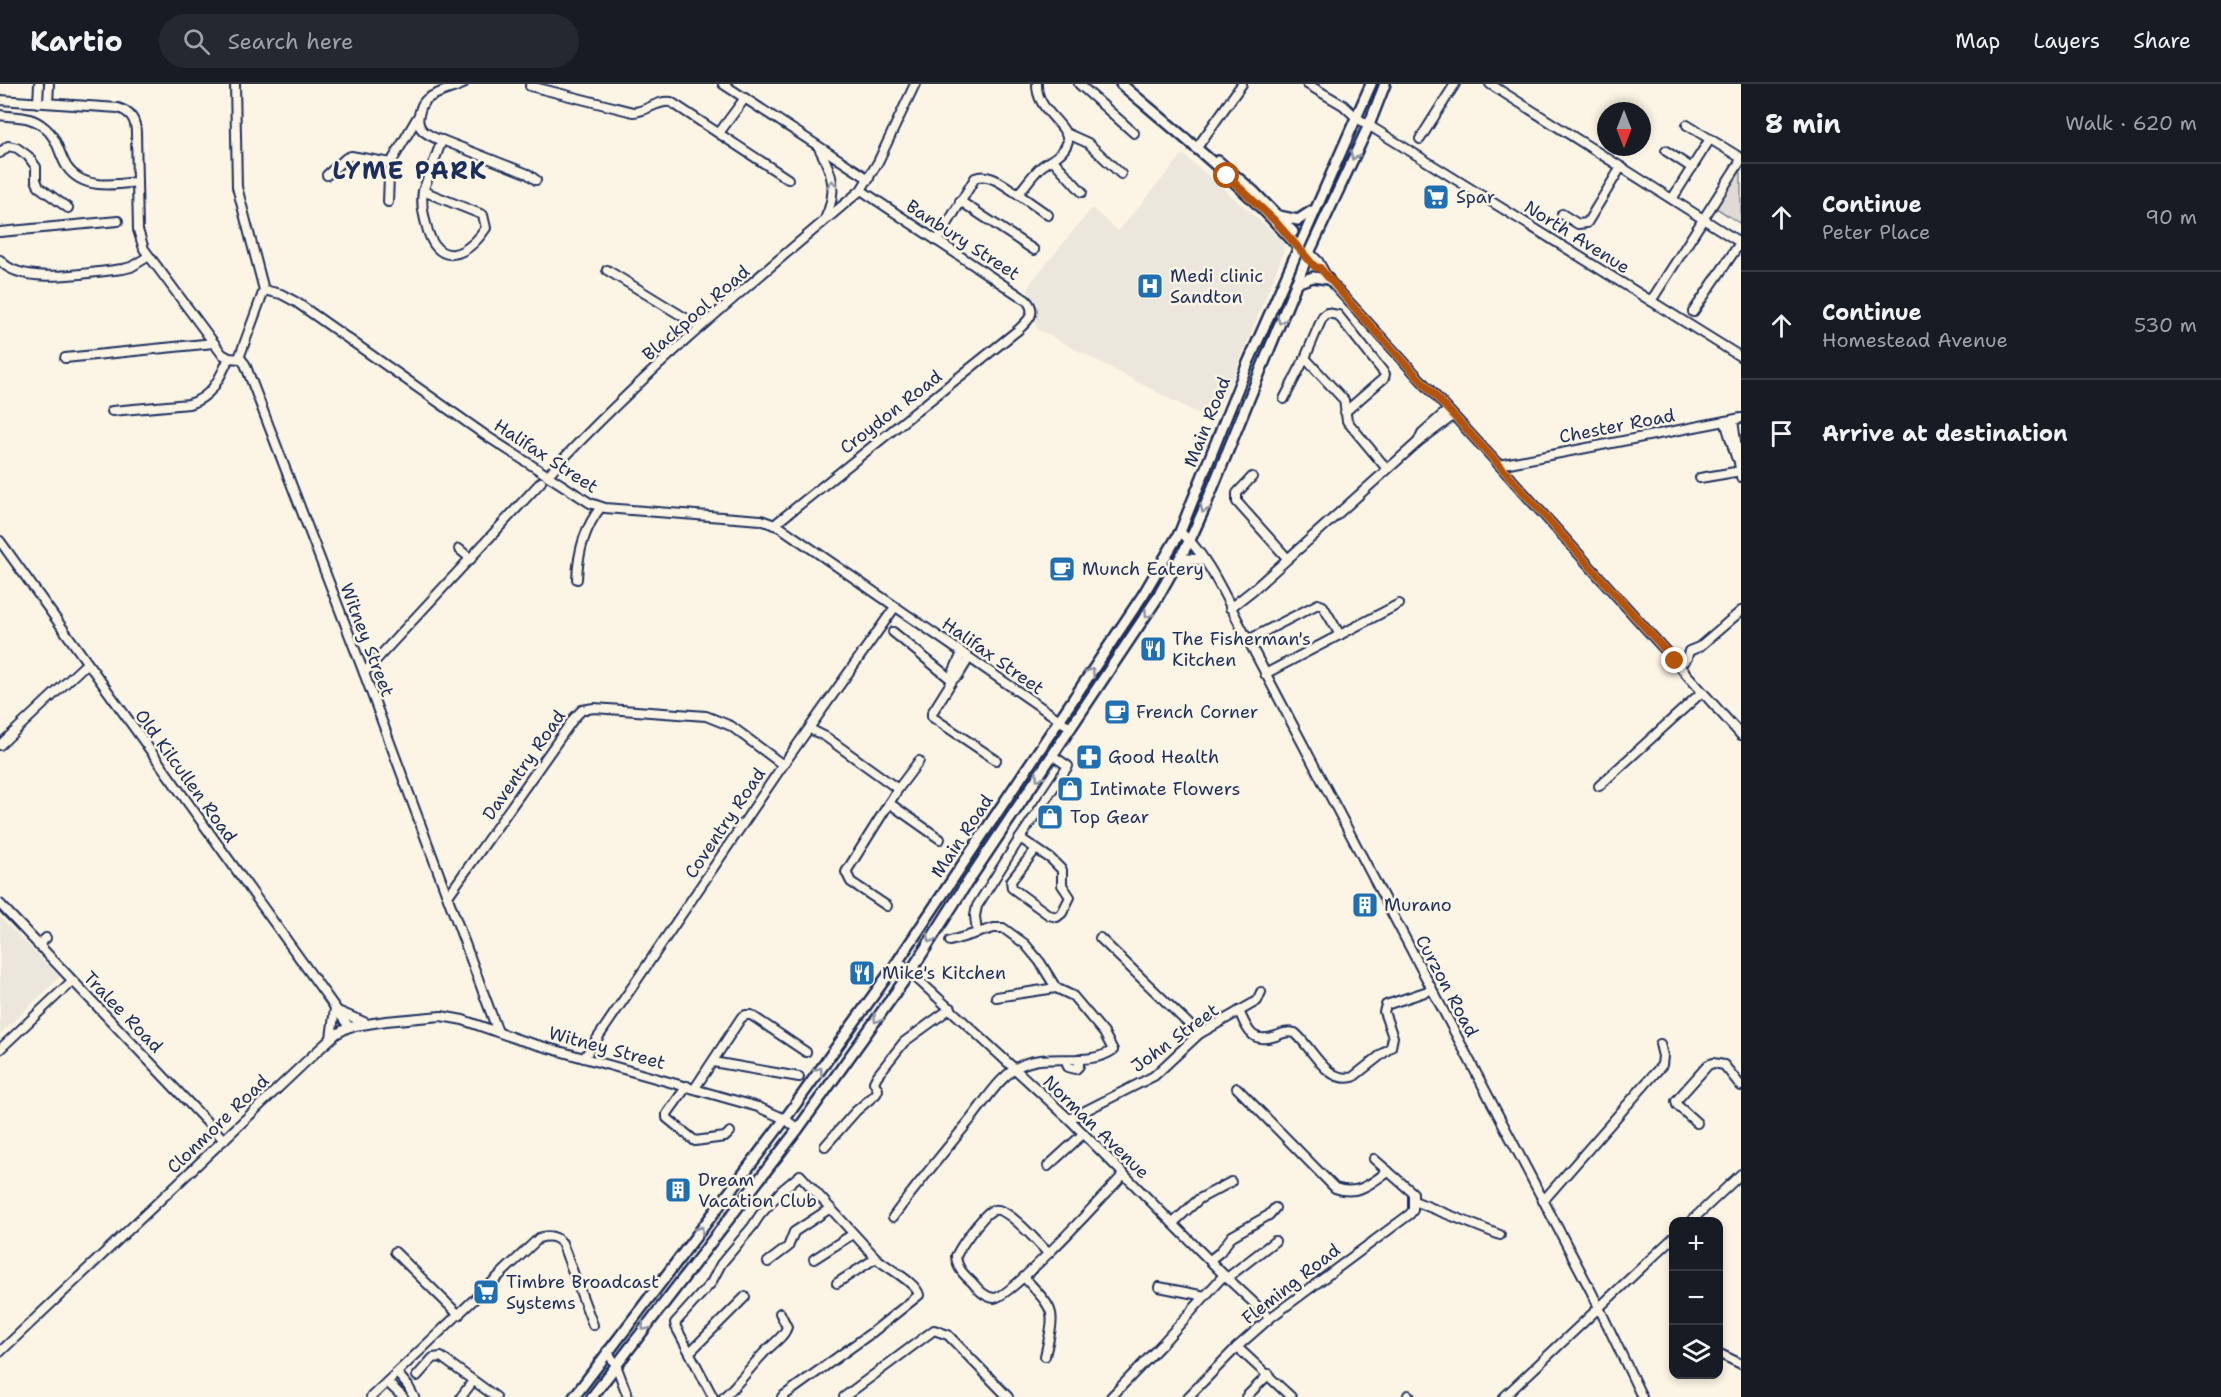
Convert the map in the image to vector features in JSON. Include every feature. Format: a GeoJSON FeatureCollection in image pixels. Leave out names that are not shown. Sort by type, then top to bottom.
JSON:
{"type":"FeatureCollection","features":[{"type":"Feature","properties":{"kind":"main road"},"geometry":{"type":"LineString","coordinates":[[1121,84],[1279,216],[1308,255]]}},
{"type":"Feature","properties":{"kind":"main road"},"geometry":{"type":"LineString","coordinates":[[1127,84],[1198,147],[1299,244]]}},
{"type":"Feature","properties":{"kind":"main road","name":"Main Road"},"geometry":{"type":"LineString","coordinates":[[574,1397],[785,1119],[898,961],[1143,595],[1180,532],[1248,363],[1371,84]]}},
{"type":"Feature","properties":{"kind":"main road","name":"Main Road"},"geometry":{"type":"LineString","coordinates":[[592,1397],[798,1129],[910,971],[964,886],[1138,629],[1178,563],[1191,540],[1218,479],[1296,283],[1369,125],[1385,84]]}},
{"type":"Feature","properties":{"kind":"main road"},"geometry":{"type":"LineString","coordinates":[[1279,216],[1298,220],[1307,216],[1315,208]]}},
{"type":"Feature","properties":{"kind":"main road"},"geometry":{"type":"LineString","coordinates":[[1296,283],[1313,276],[1328,279]]}},
{"type":"Feature","properties":{"kind":"main road"},"geometry":{"type":"LineString","coordinates":[[1178,563],[1188,559],[1203,560]]}},
{"type":"Feature","properties":{"kind":"street"},"geometry":{"type":"LineString","coordinates":[[38,103],[39,84]]}},
{"type":"Feature","properties":{"kind":"street"},"geometry":{"type":"LineString","coordinates":[[48,104],[49,84]]}},
{"type":"Feature","properties":{"kind":"street"},"geometry":{"type":"LineString","coordinates":[[0,100],[118,108],[130,114],[136,127],[140,241],[222,354],[229,358],[239,358],[264,290],[237,187],[235,84]]}},
{"type":"Feature","properties":{"kind":"street"},"geometry":{"type":"LineString","coordinates":[[388,202],[391,163],[422,106],[429,98],[463,84]]}},
{"type":"Feature","properties":{"kind":"street"},"geometry":{"type":"LineString","coordinates":[[723,84],[869,179]]}},
{"type":"Feature","properties":{"kind":"street","name":"Blackpool Road"},"geometry":{"type":"LineString","coordinates":[[364,673],[606,413],[700,327],[861,190],[869,179],[915,84]]}},
{"type":"Feature","properties":{"kind":"street"},"geometry":{"type":"LineString","coordinates":[[1037,84],[1037,91],[1049,114],[1068,134],[1088,143],[1120,174]]}},
{"type":"Feature","properties":{"kind":"street"},"geometry":{"type":"LineString","coordinates":[[1079,84],[1134,133]]}},
{"type":"Feature","properties":{"kind":"street"},"geometry":{"type":"LineString","coordinates":[[1198,147],[1242,84]]}},
{"type":"Feature","properties":{"kind":"street","name":"North Avenue"},"geometry":{"type":"LineString","coordinates":[[1308,84],[1343,105],[1369,125],[1741,357]]}},
{"type":"Feature","properties":{"kind":"street"},"geometry":{"type":"LineString","coordinates":[[1420,139],[1455,84]]}},
{"type":"Feature","properties":{"kind":"street"},"geometry":{"type":"LineString","coordinates":[[1490,84],[1740,243],[1692,312]]}},
{"type":"Feature","properties":{"kind":"street"},"geometry":{"type":"LineString","coordinates":[[530,86],[633,112],[643,111],[659,102],[666,101],[675,104],[788,179]]}},
{"type":"Feature","properties":{"kind":"street"},"geometry":{"type":"LineString","coordinates":[[719,133],[745,98]]}},
{"type":"Feature","properties":{"kind":"street"},"geometry":{"type":"LineString","coordinates":[[0,116],[23,117],[45,128],[61,150],[67,167],[87,182],[105,185],[137,182]]}},
{"type":"Feature","properties":{"kind":"street"},"geometry":{"type":"LineString","coordinates":[[418,116],[423,132],[528,174],[536,180]]}},
{"type":"Feature","properties":{"kind":"street"},"geometry":{"type":"LineString","coordinates":[[1651,301],[1741,159],[1687,125]]}},
{"type":"Feature","properties":{"kind":"street"},"geometry":{"type":"LineString","coordinates":[[1018,194],[1042,166],[1053,160],[1066,147],[1068,134]]}},
{"type":"Feature","properties":{"kind":"street"},"geometry":{"type":"LineString","coordinates":[[1672,200],[1710,139]]}},
{"type":"Feature","properties":{"kind":"street"},"geometry":{"type":"LineString","coordinates":[[423,191],[483,215],[486,228],[466,250],[453,255],[447,254],[432,242],[421,203],[423,191],[442,141]]}},
{"type":"Feature","properties":{"kind":"street"},"geometry":{"type":"LineString","coordinates":[[0,153],[8,146],[22,151],[36,167],[36,180],[39,187],[68,208]]}},
{"type":"Feature","properties":{"kind":"street"},"geometry":{"type":"LineString","coordinates":[[819,146],[833,184],[832,202],[823,223]]}},
{"type":"Feature","properties":{"kind":"street"},"geometry":{"type":"LineString","coordinates":[[1666,151],[1692,168]]}},
{"type":"Feature","properties":{"kind":"street"},"geometry":{"type":"LineString","coordinates":[[327,175],[351,156],[391,163]]}},
{"type":"Feature","properties":{"kind":"street"},"geometry":{"type":"LineString","coordinates":[[1053,160],[1082,192]]}},
{"type":"Feature","properties":{"kind":"street"},"geometry":{"type":"LineString","coordinates":[[1562,214],[1578,224],[1587,223],[1621,167]]}},
{"type":"Feature","properties":{"kind":"street"},"geometry":{"type":"LineString","coordinates":[[937,241],[975,178],[981,176],[989,177],[1048,215]]}},
{"type":"Feature","properties":{"kind":"street","name":"Banbury Street"},"geometry":{"type":"LineString","coordinates":[[861,190],[1026,300],[1032,308],[1032,315],[1026,323]]}},
{"type":"Feature","properties":{"kind":"street"},"geometry":{"type":"LineString","coordinates":[[960,201],[1034,250]]}},
{"type":"Feature","properties":{"kind":"street"},"geometry":{"type":"LineString","coordinates":[[0,232],[118,221]]}},
{"type":"Feature","properties":{"kind":"street"},"geometry":{"type":"LineString","coordinates":[[1308,255],[1318,261],[1328,279],[1499,465],[1741,735]]}},
{"type":"Feature","properties":{"kind":"street"},"geometry":{"type":"LineString","coordinates":[[0,260],[27,275],[46,276],[123,269],[149,256]]}},
{"type":"Feature","properties":{"kind":"street"},"geometry":{"type":"LineString","coordinates":[[607,270],[700,327]]}},
{"type":"Feature","properties":{"kind":"street","name":"Halifax Street"},"geometry":{"type":"LineString","coordinates":[[264,290],[281,294],[319,318],[544,479],[583,499],[601,507],[751,519],[774,525],[1071,728]]}},
{"type":"Feature","properties":{"kind":"street"},"geometry":{"type":"LineString","coordinates":[[1284,399],[1323,316],[1334,312],[1383,370],[1384,378],[1345,412]]}},
{"type":"Feature","properties":{"kind":"street","name":"Croydon Road"},"geometry":{"type":"LineString","coordinates":[[774,525],[1026,323]]}},
{"type":"Feature","properties":{"kind":"street"},"geometry":{"type":"LineString","coordinates":[[65,358],[214,343]]}},
{"type":"Feature","properties":{"kind":"street"},"geometry":{"type":"LineString","coordinates":[[112,411],[189,404],[201,400],[215,387],[229,358]]}},
{"type":"Feature","properties":{"kind":"street","name":"Witney Street"},"geometry":{"type":"LineString","coordinates":[[239,358],[245,364],[364,673],[498,1032],[758,1107],[785,1119],[798,1129]]}},
{"type":"Feature","properties":{"kind":"street"},"geometry":{"type":"LineString","coordinates":[[1305,358],[1344,400],[1346,419],[1349,424],[1387,469]]}},
{"type":"Feature","properties":{"kind":"street"},"geometry":{"type":"LineString","coordinates":[[1231,610],[1252,595],[1253,591],[1287,558],[1451,413]]}},
{"type":"Feature","properties":{"kind":"street"},"geometry":{"type":"LineString","coordinates":[[1700,478],[1740,472],[1728,436],[1733,420]]}},
{"type":"Feature","properties":{"kind":"street","name":"Chester Road"},"geometry":{"type":"LineString","coordinates":[[1499,465],[1733,420]]}},
{"type":"Feature","properties":{"kind":"street"},"geometry":{"type":"LineString","coordinates":[[1252,477],[1237,493],[1237,502],[1287,558]]}},
{"type":"Feature","properties":{"kind":"street"},"geometry":{"type":"LineString","coordinates":[[577,579],[578,558],[585,532],[591,519],[601,507]]}},
{"type":"Feature","properties":{"kind":"street","name":"Curzon Road"},"geometry":{"type":"LineString","coordinates":[[1180,532],[1191,540],[1248,639],[1599,1306],[1642,1397]]}},
{"type":"Feature","properties":{"kind":"street","name":"Old Kilcullen Road"},"geometry":{"type":"LineString","coordinates":[[0,542],[214,841],[267,905],[317,986],[349,1027]]}},
{"type":"Feature","properties":{"kind":"street"},"geometry":{"type":"LineString","coordinates":[[459,549],[471,559]]}},
{"type":"Feature","properties":{"kind":"street"},"geometry":{"type":"LineString","coordinates":[[1248,639],[1318,604],[1323,606],[1340,635]]}},
{"type":"Feature","properties":{"kind":"street"},"geometry":{"type":"LineString","coordinates":[[1265,674],[1399,604]]}},
{"type":"Feature","properties":{"kind":"street","name":"Coventry Road"},"geometry":{"type":"LineString","coordinates":[[584,1058],[783,765],[895,607]]}},
{"type":"Feature","properties":{"kind":"street"},"geometry":{"type":"LineString","coordinates":[[1679,666],[1687,658],[1694,657],[1699,647],[1741,611]]}},
{"type":"Feature","properties":{"kind":"street"},"geometry":{"type":"LineString","coordinates":[[893,632],[953,679]]}},
{"type":"Feature","properties":{"kind":"street"},"geometry":{"type":"LineString","coordinates":[[953,679],[953,673],[962,653]]}},
{"type":"Feature","properties":{"kind":"street"},"geometry":{"type":"LineString","coordinates":[[969,658],[958,676],[953,679],[932,713],[932,717],[996,760]]}},
{"type":"Feature","properties":{"kind":"street"},"geometry":{"type":"LineString","coordinates":[[0,745],[87,663]]}},
{"type":"Feature","properties":{"kind":"street"},"geometry":{"type":"LineString","coordinates":[[1599,786],[1702,692]]}},
{"type":"Feature","properties":{"kind":"street","name":"Daventry Road"},"geometry":{"type":"LineString","coordinates":[[448,896],[574,718],[582,710],[594,708],[646,711],[716,718],[731,726],[783,765]]}},
{"type":"Feature","properties":{"kind":"street"},"geometry":{"type":"LineString","coordinates":[[810,729],[826,737],[898,789]]}},
{"type":"Feature","properties":{"kind":"street"},"geometry":{"type":"LineString","coordinates":[[977,933],[975,918],[977,906],[1068,766],[1053,756]]}},
{"type":"Feature","properties":{"kind":"street"},"geometry":{"type":"LineString","coordinates":[[887,906],[851,882],[846,872],[898,789],[919,761]]}},
{"type":"Feature","properties":{"kind":"street"},"geometry":{"type":"LineString","coordinates":[[889,803],[940,839]]}},
{"type":"Feature","properties":{"kind":"street"},"geometry":{"type":"LineString","coordinates":[[1020,838],[1051,859],[1063,872],[1062,885],[1070,897],[1062,913],[1057,916],[1049,915],[1010,885],[1036,849]]}},
{"type":"Feature","properties":{"kind":"street","name":"Tralee Road"},"geometry":{"type":"LineString","coordinates":[[0,904],[224,1140]]}},
{"type":"Feature","properties":{"kind":"street"},"geometry":{"type":"LineString","coordinates":[[893,1218],[946,1148],[1014,1069],[1040,1059],[1079,1059],[1109,1053],[1113,1048],[1104,1033],[1073,996],[1056,988],[1030,950],[1009,932],[998,928],[950,941]]}},
{"type":"Feature","properties":{"kind":"street"},"geometry":{"type":"LineString","coordinates":[[38,945],[46,938]]}},
{"type":"Feature","properties":{"kind":"street"},"geometry":{"type":"LineString","coordinates":[[1100,938],[1199,1034]]}},
{"type":"Feature","properties":{"kind":"street","name":"Norman Avenue"},"geometry":{"type":"LineString","coordinates":[[898,961],[1069,1119],[1226,1277],[1270,1318]]}},
{"type":"Feature","properties":{"kind":"street"},"geometry":{"type":"LineString","coordinates":[[0,1049],[72,981]]}},
{"type":"Feature","properties":{"kind":"street"},"geometry":{"type":"LineString","coordinates":[[996,997],[1056,988]]}},
{"type":"Feature","properties":{"kind":"street"},"geometry":{"type":"LineString","coordinates":[[1239,1011],[1248,1029],[1258,1038],[1264,1040],[1292,1032],[1329,1070],[1338,1077],[1350,1078],[1390,1047],[1393,1037],[1384,1012],[1386,1005],[1431,990]]}},
{"type":"Feature","properties":{"kind":"street","name":"John Street"},"geometry":{"type":"LineString","coordinates":[[1069,1119],[1154,1076],[1199,1034],[1257,1001],[1262,992]]}},
{"type":"Feature","properties":{"kind":"street"},"geometry":{"type":"LineString","coordinates":[[825,1146],[856,1111],[876,1094],[878,1090],[874,1082],[877,1076],[904,1042],[951,1008]]}},
{"type":"Feature","properties":{"kind":"street"},"geometry":{"type":"LineString","coordinates":[[331,1038],[337,1010],[366,1023]]}},
{"type":"Feature","properties":{"kind":"street"},"geometry":{"type":"LineString","coordinates":[[730,1132],[724,1137],[695,1141],[667,1118],[667,1114],[713,1062],[741,1018],[751,1015],[806,1052]]}},
{"type":"Feature","properties":{"kind":"street","name":"Clonmore Road"},"geometry":{"type":"LineString","coordinates":[[0,1352],[331,1038],[349,1027],[366,1023],[441,1016],[463,1020],[498,1032]]}},
{"type":"Feature","properties":{"kind":"street"},"geometry":{"type":"LineString","coordinates":[[1543,1201],[1662,1065],[1663,1056],[1660,1044]]}},
{"type":"Feature","properties":{"kind":"street"},"geometry":{"type":"LineString","coordinates":[[713,1062],[799,1077]]}},
{"type":"Feature","properties":{"kind":"street"},"geometry":{"type":"LineString","coordinates":[[1697,1123],[1677,1105],[1676,1101],[1708,1065],[1719,1063],[1724,1065],[1741,1086]]}},
{"type":"Feature","properties":{"kind":"street"},"geometry":{"type":"LineString","coordinates":[[1237,1088],[1335,1188],[1345,1191],[1363,1189],[1388,1171]]}},
{"type":"Feature","properties":{"kind":"street"},"geometry":{"type":"LineString","coordinates":[[1048,1166],[1083,1134]]}},
{"type":"Feature","properties":{"kind":"street"},"geometry":{"type":"LineString","coordinates":[[1374,1159],[1413,1193],[1414,1201],[1500,1235]]}},
{"type":"Feature","properties":{"kind":"street"},"geometry":{"type":"LineString","coordinates":[[1048,1252],[1015,1220],[1002,1210],[996,1209],[988,1213],[963,1242],[956,1256],[959,1269],[982,1293],[999,1296],[1024,1277],[1124,1174]]}},
{"type":"Feature","properties":{"kind":"street"},"geometry":{"type":"LineString","coordinates":[[1694,1217],[1741,1174]]}},
{"type":"Feature","properties":{"kind":"street"},"geometry":{"type":"LineString","coordinates":[[713,1397],[676,1328],[676,1321],[711,1283],[721,1264],[782,1190],[801,1175],[876,1258],[918,1290],[918,1296],[874,1331],[782,1397]]}},
{"type":"Feature","properties":{"kind":"street"},"geometry":{"type":"LineString","coordinates":[[1173,1222],[1199,1199],[1231,1182]]}},
{"type":"Feature","properties":{"kind":"street","name":"Fleming Road"},"geometry":{"type":"LineString","coordinates":[[1188,1397],[1237,1347],[1270,1318],[1410,1214],[1414,1201]]}},
{"type":"Feature","properties":{"kind":"street"},"geometry":{"type":"LineString","coordinates":[[1210,1260],[1220,1252],[1232,1236],[1269,1215],[1275,1208]]}},
{"type":"Feature","properties":{"kind":"street"},"geometry":{"type":"LineString","coordinates":[[768,1262],[788,1247],[794,1232],[830,1209]]}},
{"type":"Feature","properties":{"kind":"street"},"geometry":{"type":"LineString","coordinates":[[814,1259],[853,1234]]}},
{"type":"Feature","properties":{"kind":"street"},"geometry":{"type":"LineString","coordinates":[[371,1397],[539,1238],[551,1236],[562,1243],[593,1325]]}},
{"type":"Feature","properties":{"kind":"street"},"geometry":{"type":"LineString","coordinates":[[1111,1397],[1205,1296],[1226,1277],[1275,1241]]}},
{"type":"Feature","properties":{"kind":"street"},"geometry":{"type":"LineString","coordinates":[[1504,1397],[1669,1242]]}},
{"type":"Feature","properties":{"kind":"street"},"geometry":{"type":"LineString","coordinates":[[395,1252],[459,1315]]}},
{"type":"Feature","properties":{"kind":"street"},"geometry":{"type":"LineString","coordinates":[[837,1283],[876,1258]]}},
{"type":"Feature","properties":{"kind":"street"},"geometry":{"type":"LineString","coordinates":[[1024,1277],[1051,1308],[1053,1317],[1045,1356]]}},
{"type":"Feature","properties":{"kind":"street"},"geometry":{"type":"LineString","coordinates":[[1159,1287],[1205,1296]]}},
{"type":"Feature","properties":{"kind":"street"},"geometry":{"type":"LineString","coordinates":[[690,1352],[745,1298]]}},
{"type":"Feature","properties":{"kind":"street"},"geometry":{"type":"LineString","coordinates":[[724,1397],[737,1386],[763,1353],[785,1333],[787,1328],[780,1313]]}},
{"type":"Feature","properties":{"kind":"street"},"geometry":{"type":"LineString","coordinates":[[844,1397],[934,1330],[948,1335],[1008,1397]]}},
{"type":"Feature","properties":{"kind":"street"},"geometry":{"type":"LineString","coordinates":[[1237,1347],[1269,1374],[1291,1397]]}},
{"type":"Feature","properties":{"kind":"street"},"geometry":{"type":"LineString","coordinates":[[607,1351],[616,1365],[628,1397]]}},
{"type":"Feature","properties":{"kind":"street"},"geometry":{"type":"LineString","coordinates":[[1723,1355],[1741,1364]]}},
{"type":"Feature","properties":{"kind":"street"},"geometry":{"type":"LineString","coordinates":[[417,1376],[433,1358],[438,1356],[496,1397]]}},
{"type":"Feature","properties":{"kind":"street"},"geometry":{"type":"LineString","coordinates":[[397,1373],[414,1397]]}},
{"type":"Feature","properties":{"kind":"street"},"geometry":{"type":"LineString","coordinates":[[1246,1397],[1269,1374]]}},
{"type":"Feature","properties":{"kind":"street"},"geometry":{"type":"LineString","coordinates":[[461,1397],[472,1381]]}},
{"type":"Feature","properties":{"kind":"street"},"geometry":{"type":"LineString","coordinates":[[387,1383],[403,1397]]}},
{"type":"Feature","properties":{"kind":"shaded area","name":"Medi clinic Sandton"},"geometry":{"type":"Polygon","coordinates":[[[1183,154],[1282,240],[1284,248],[1232,379],[1212,421],[1037,329],[1032,297],[1028,291],[1031,282],[1092,208],[1118,231],[1183,154]]]}},
{"type":"Feature","properties":{"kind":"shaded area"},"geometry":{"type":"Polygon","coordinates":[[[1741,155],[1741,224],[1710,204],[1741,155]]]}},
{"type":"Feature","properties":{"kind":"shaded area"},"geometry":{"type":"Polygon","coordinates":[[[0,917],[60,977],[0,1034],[0,917]]]}},
{"type":"Feature","properties":{"kind":"place","name":"Spar"},"geometry":{"type":"Point","coordinates":[1436,197]}},
{"type":"Feature","properties":{"kind":"place","name":"Medi clinic Sandton"},"geometry":{"type":"Point","coordinates":[1150,286]}},
{"type":"Feature","properties":{"kind":"place","name":"Munch Eatery"},"geometry":{"type":"Point","coordinates":[1062,569]}},
{"type":"Feature","properties":{"kind":"place","name":"The Fisherman's Kitchen"},"geometry":{"type":"Point","coordinates":[1153,649]}},
{"type":"Feature","properties":{"kind":"place","name":"French Corner"},"geometry":{"type":"Point","coordinates":[1117,712]}},
{"type":"Feature","properties":{"kind":"place","name":"Good Health"},"geometry":{"type":"Point","coordinates":[1089,757]}},
{"type":"Feature","properties":{"kind":"place","name":"Intimate Flowers"},"geometry":{"type":"Point","coordinates":[1070,789]}},
{"type":"Feature","properties":{"kind":"place","name":"Top Gear"},"geometry":{"type":"Point","coordinates":[1050,817]}},
{"type":"Feature","properties":{"kind":"place","name":"Murano"},"geometry":{"type":"Point","coordinates":[1365,905]}},
{"type":"Feature","properties":{"kind":"place","name":"Mike's Kitchen"},"geometry":{"type":"Point","coordinates":[862,973]}},
{"type":"Feature","properties":{"kind":"place","name":"Dream Vacation Club"},"geometry":{"type":"Point","coordinates":[678,1190]}},
{"type":"Feature","properties":{"kind":"place","name":"Timbre Broadcast Systems"},"geometry":{"type":"Point","coordinates":[486,1292]}},
{"type":"Feature","properties":{"kind":"district","name":"LYME PARK"},"geometry":{"type":"Point","coordinates":[410,171]}},
{"type":"Feature","properties":{"kind":"route"},"geometry":{"type":"LineString","coordinates":[[1227,176],[1275,221],[1315,267],[1320,268],[1675,661]]}}]}
